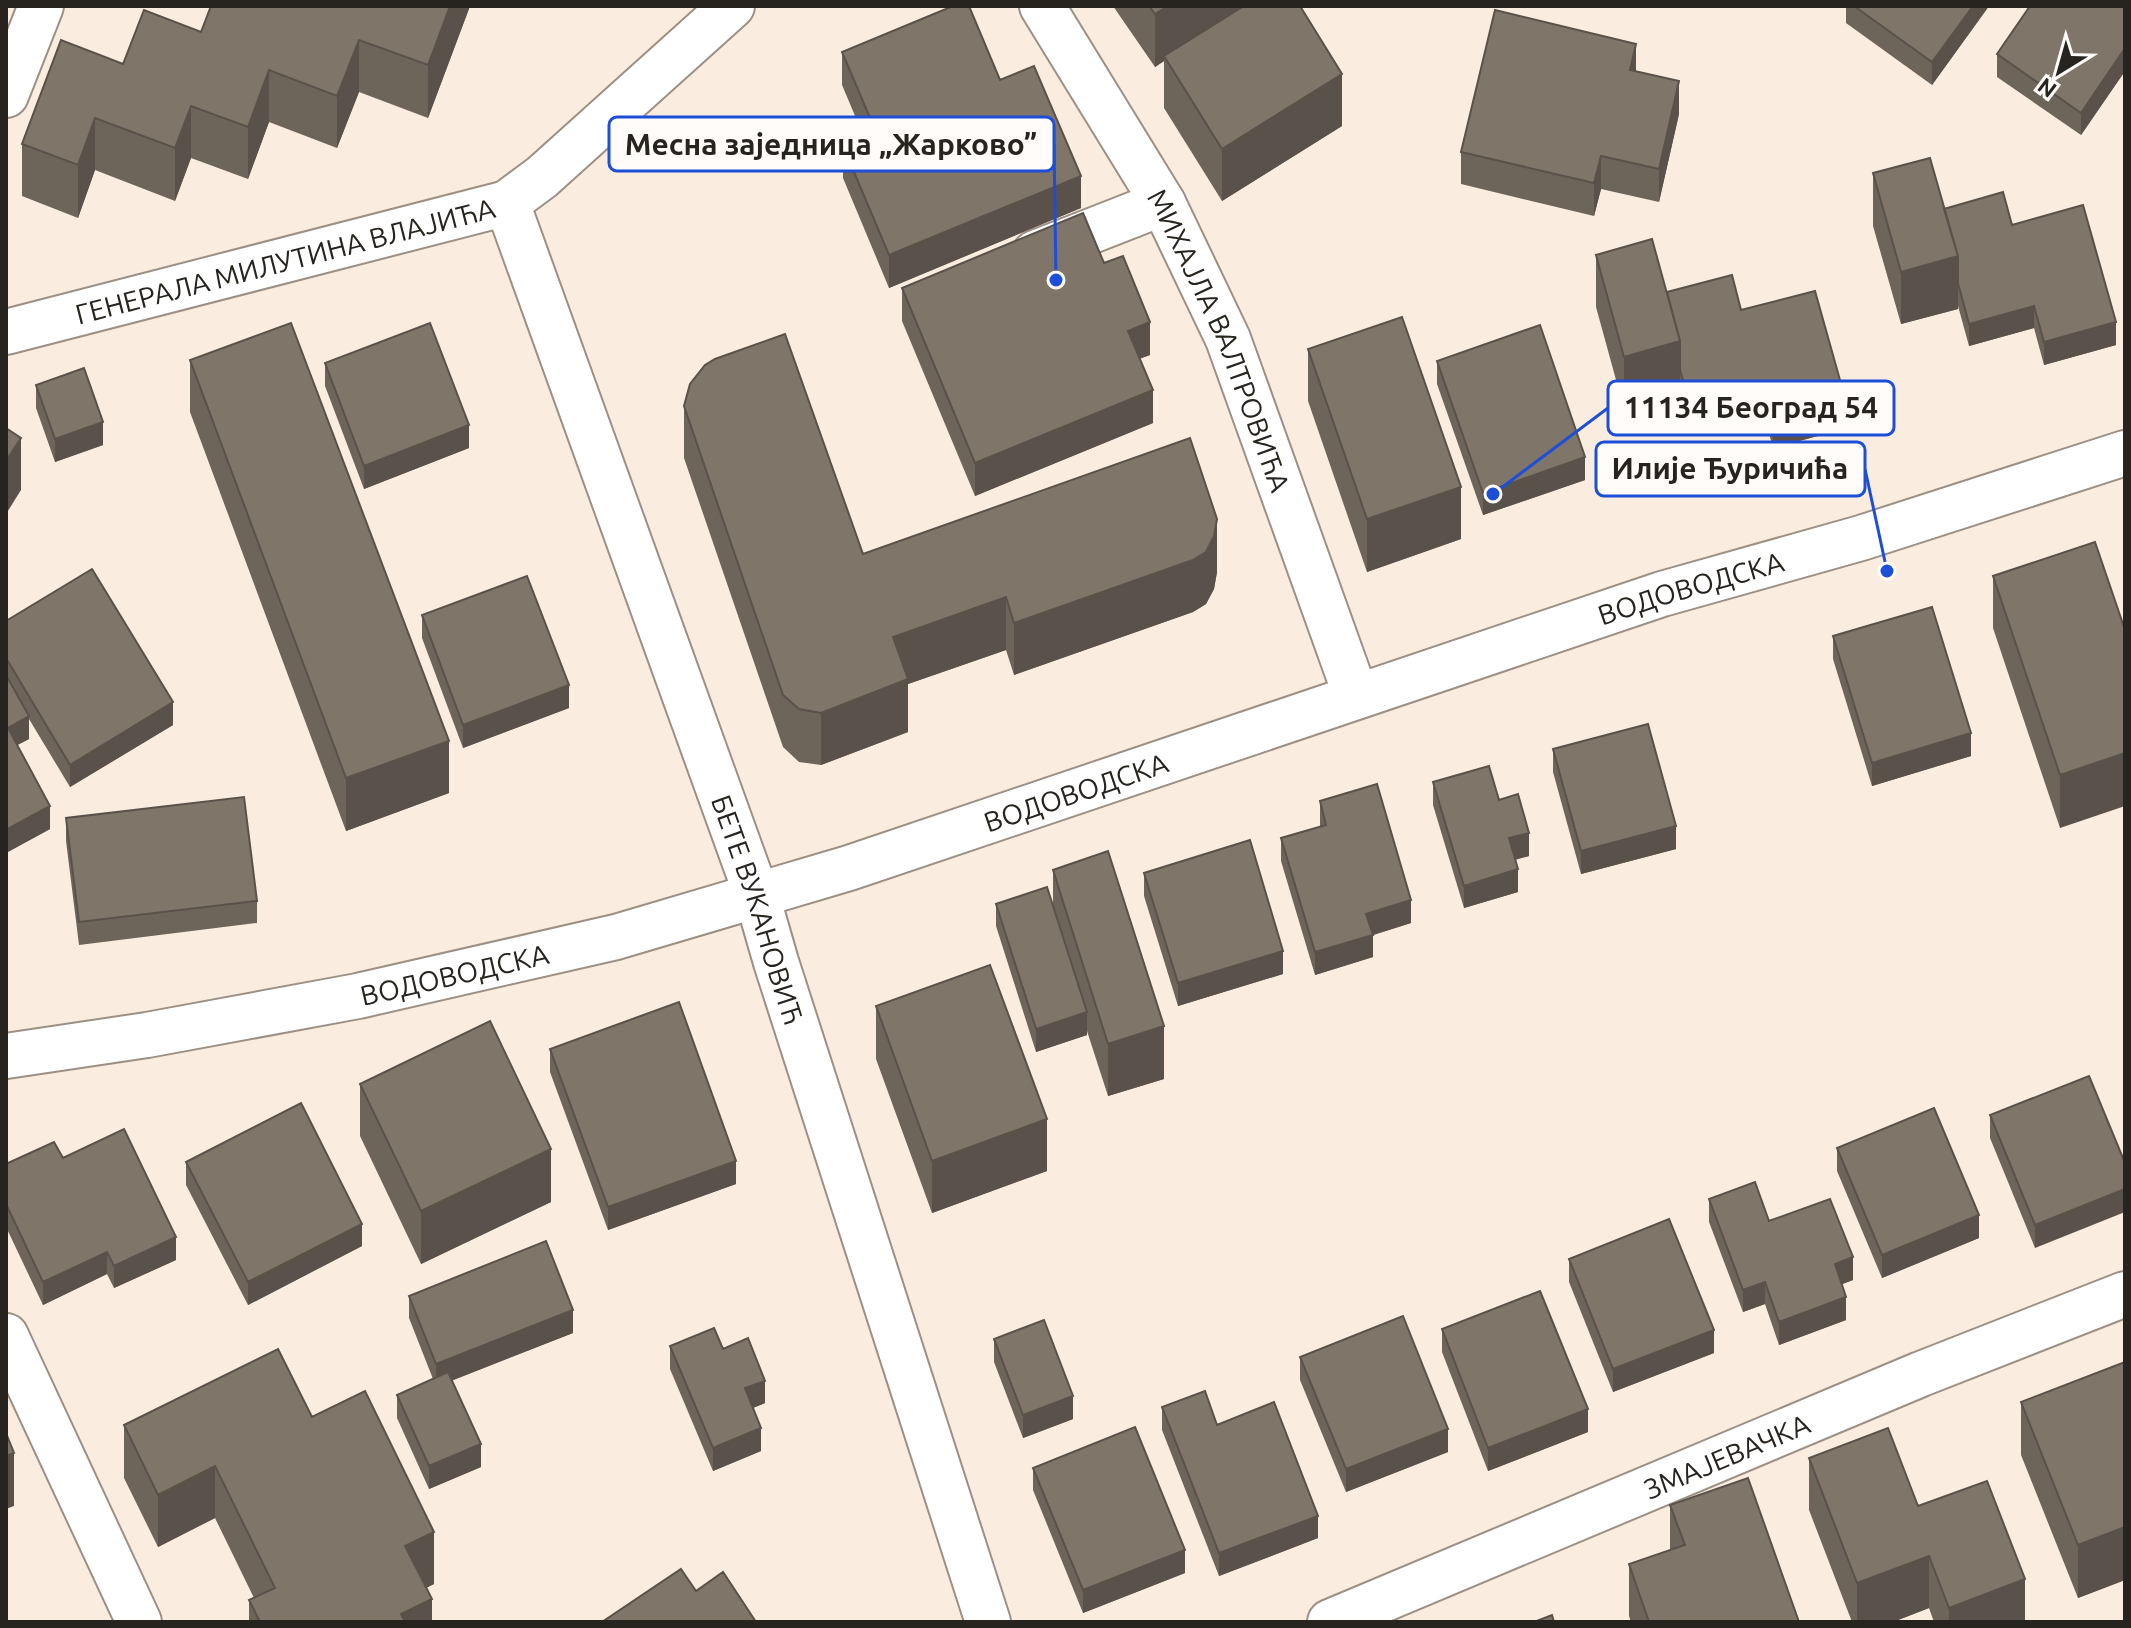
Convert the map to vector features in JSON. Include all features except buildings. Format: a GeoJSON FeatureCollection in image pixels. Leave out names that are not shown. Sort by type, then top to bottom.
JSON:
{"type":"FeatureCollection","features":[{"type":"Feature","properties":{"kind":"street"},"geometry":{"type":"LineString","coordinates":[[6,95],[41,6]]}},
{"type":"Feature","properties":{"kind":"street","name":"ГЕНЕРАЛА МИЛУТИНА ВЛАЈИЋА"},"geometry":{"type":"LineString","coordinates":[[6,332],[507,203],[542,177],[732,6]]}},
{"type":"Feature","properties":{"kind":"street","name":"МИХАЈЛА ВАЛТРОВИЋА"},"geometry":{"type":"LineString","coordinates":[[1042,6],[1163,203],[1228,339],[1356,696]]}},
{"type":"Feature","properties":{"kind":"street","name":"БЕТЕ ВУКАНОВИЋ"},"geometry":{"type":"LineString","coordinates":[[507,203],[757,896],[988,1622]]}},
{"type":"Feature","properties":{"kind":"street"},"geometry":{"type":"LineString","coordinates":[[1005,264],[1163,203]]}},
{"type":"Feature","properties":{"kind":"street","name":"ВОДОВОДСКА"},"geometry":{"type":"LineString","coordinates":[[6,1056],[147,1035],[358,996],[616,937],[849,868],[1662,594],[1861,538],[2125,453]]}},
{"type":"Feature","properties":{"kind":"street","name":"ЗМАЈЕВАЧКА"},"geometry":{"type":"LineString","coordinates":[[1330,1622],[1921,1374],[2125,1294]]}},
{"type":"Feature","properties":{"kind":"street"},"geometry":{"type":"LineString","coordinates":[[6,1336],[132,1620]]}},
{"type":"Feature","properties":{"kind":"place","name":"Месна заједница „Жарково”"},"geometry":{"type":"Point","coordinates":[1056,280]}},
{"type":"Feature","properties":{"kind":"place","name":"11134 Београд 54"},"geometry":{"type":"Point","coordinates":[1493,494]}},
{"type":"Feature","properties":{"kind":"place","name":"Илије Ђуричића"},"geometry":{"type":"Point","coordinates":[1887,571]}}]}
